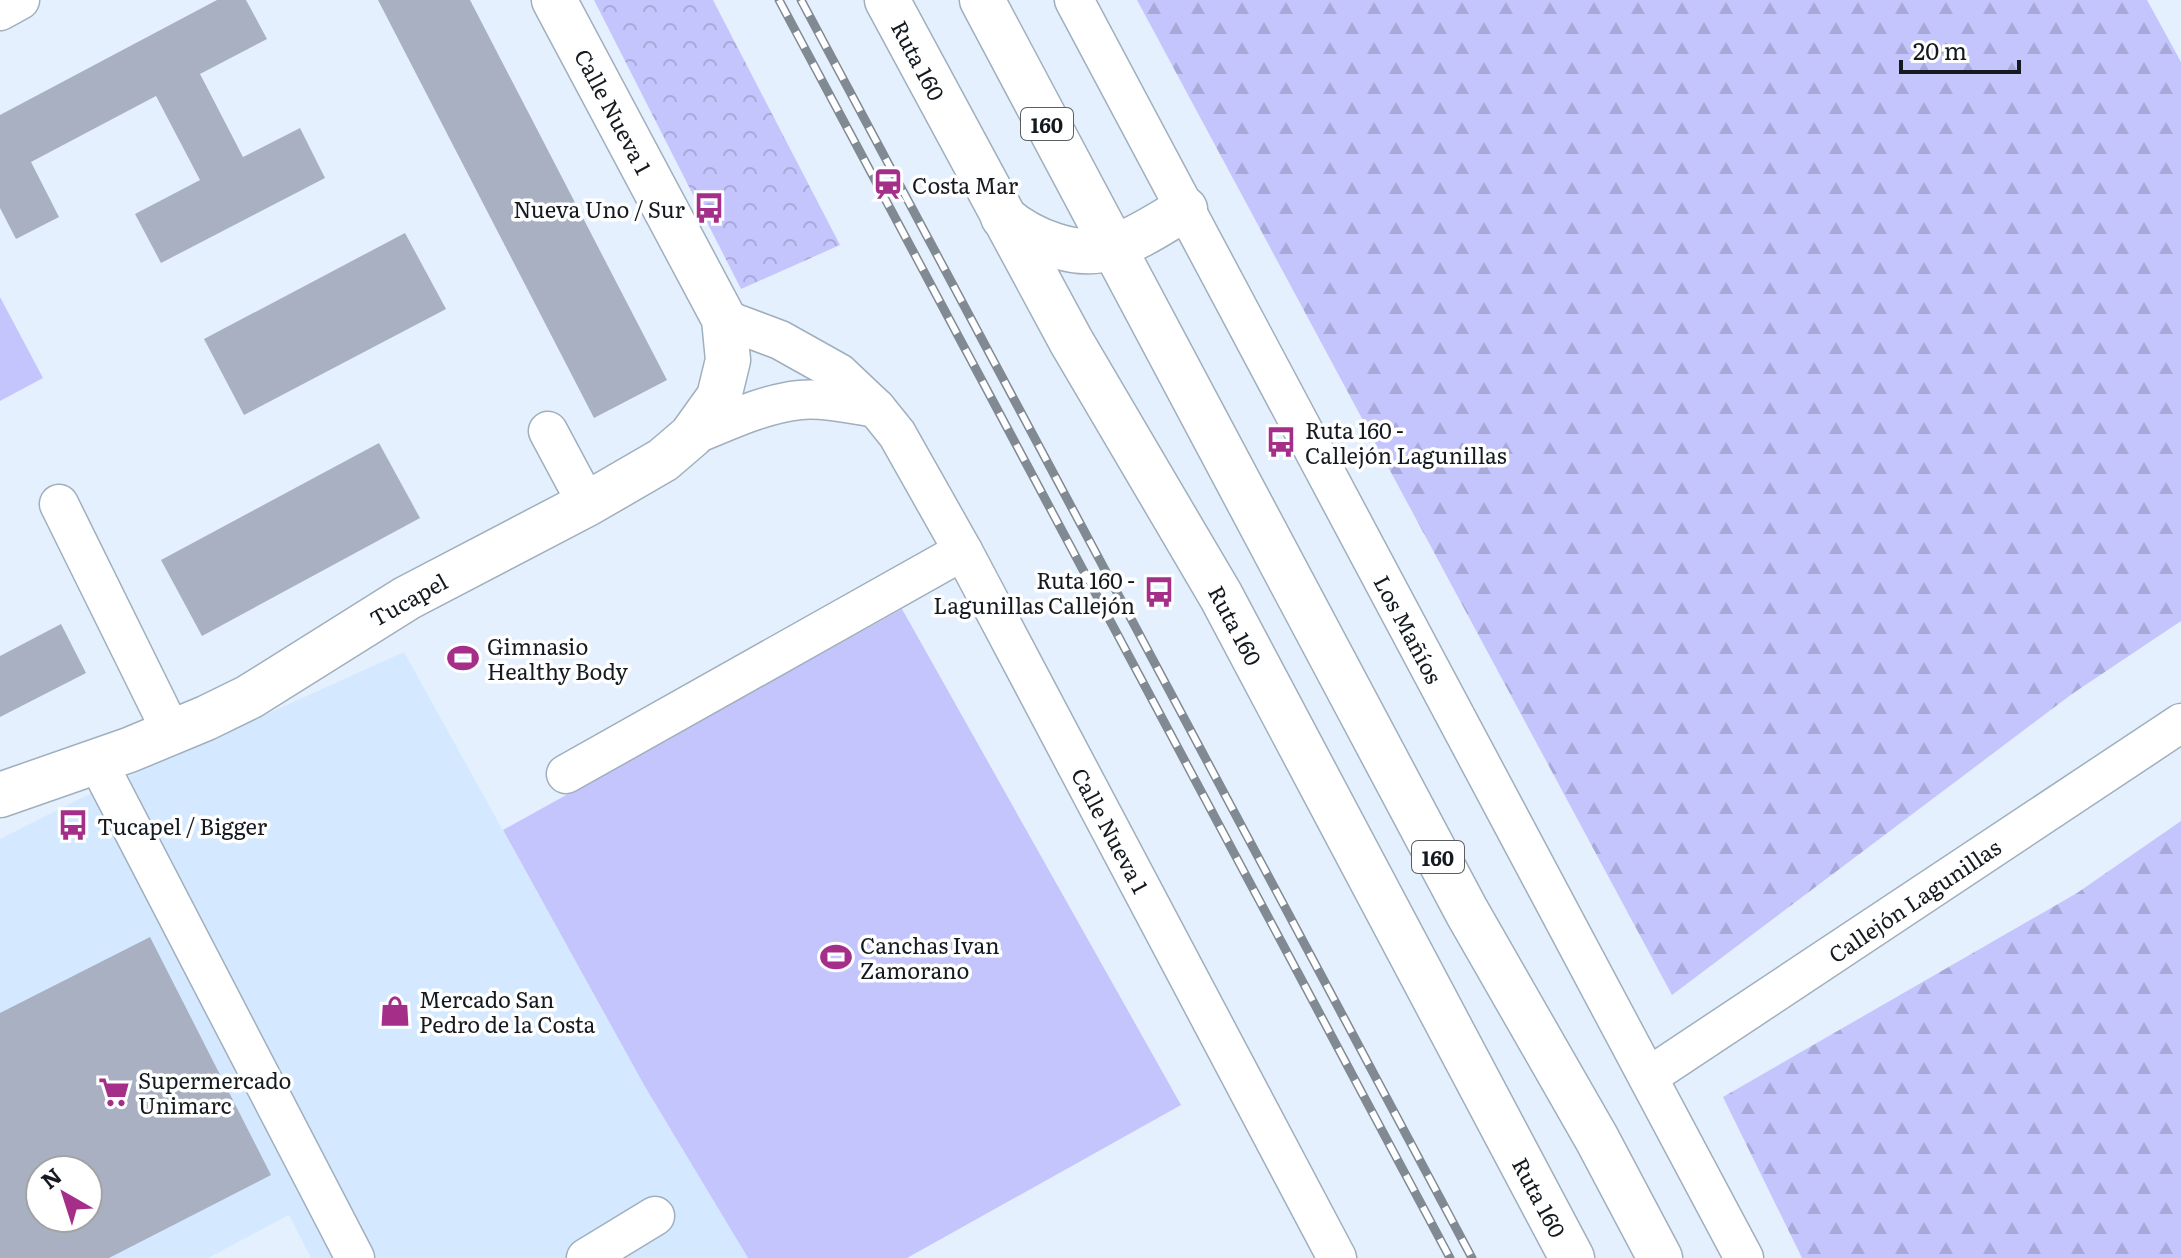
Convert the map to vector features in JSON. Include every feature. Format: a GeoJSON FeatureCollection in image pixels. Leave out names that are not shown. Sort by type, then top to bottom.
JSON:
{"type":"FeatureCollection","features":[{"type":"Feature","properties":{"kind":"main road","name":"Calle Nueva 1"},"geometry":{"type":"LineString","coordinates":[[554,0],[724,319]]}},
{"type":"Feature","properties":{"kind":"main road","name":"Ruta 160"},"geometry":{"type":"LineString","coordinates":[[887,0],[1085,366],[1221,596],[1572,1258]]}},
{"type":"Feature","properties":{"kind":"main road","name":"160"},"geometry":{"type":"LineString","coordinates":[[982,0],[1467,912],[1597,1139],[1660,1258]]}},
{"type":"Feature","properties":{"kind":"main road"},"geometry":{"type":"LineString","coordinates":[[1001,215],[1017,229],[1054,246],[1112,248],[1185,209]]}},
{"type":"Feature","properties":{"kind":"main road","name":"Tucapel"},"geometry":{"type":"LineString","coordinates":[[0,795],[172,733],[249,697],[407,598],[587,504],[663,460],[691,436],[719,397],[728,360],[724,319]]}},
{"type":"Feature","properties":{"kind":"street"},"geometry":{"type":"LineString","coordinates":[[0,11],[20,0]]}},
{"type":"Feature","properties":{"kind":"street","name":"Los Mañíos"},"geometry":{"type":"LineString","coordinates":[[1074,0],[1744,1258]]}},
{"type":"Feature","properties":{"kind":"street","name":"Calle Nueva 1"},"geometry":{"type":"LineString","coordinates":[[724,319],[780,340],[839,373],[876,408],[897,434],[963,551],[1337,1258]]}},
{"type":"Feature","properties":{"kind":"street"},"geometry":{"type":"LineString","coordinates":[[691,436],[764,407],[800,400],[824,400],[876,408]]}},
{"type":"Feature","properties":{"kind":"street"},"geometry":{"type":"LineString","coordinates":[[548,431],[587,504]]}},
{"type":"Feature","properties":{"kind":"street"},"geometry":{"type":"LineString","coordinates":[[59,504],[172,733]]}},
{"type":"Feature","properties":{"kind":"street"},"geometry":{"type":"LineString","coordinates":[[566,774],[963,551]]}},
{"type":"Feature","properties":{"kind":"street","name":"Callejón Lagunillas"},"geometry":{"type":"LineString","coordinates":[[1648,1077],[2181,723]]}},
{"type":"Feature","properties":{"kind":"street"},"geometry":{"type":"LineString","coordinates":[[97,761],[355,1258]]}},
{"type":"Feature","properties":{"kind":"street"},"geometry":{"type":"LineString","coordinates":[[586,1258],[655,1216]]}},
{"type":"Feature","properties":{"kind":"shaded area","name":"Mercado San Pedro de la Costa"},"geometry":{"type":"Polygon","coordinates":[[[404,652],[644,1085],[748,1258],[311,1258],[289,1215],[208,1258],[0,1258],[0,839],[79,799],[404,652]]]}},
{"type":"Feature","properties":{"kind":"green space"},"geometry":{"type":"Polygon","coordinates":[[[594,0],[713,0],[840,245],[741,289],[594,0]]]}},
{"type":"Feature","properties":{"kind":"green space"},"geometry":{"type":"Polygon","coordinates":[[[1137,0],[2147,0],[2181,62],[2181,621],[2072,694],[1672,995],[1137,0]]]}},
{"type":"Feature","properties":{"kind":"green space"},"geometry":{"type":"Polygon","coordinates":[[[0,297],[43,378],[0,401],[0,297]]]}},
{"type":"Feature","properties":{"kind":"green space","name":"Canchas Ivan Zamorano"},"geometry":{"type":"Polygon","coordinates":[[[902,609],[1181,1105],[907,1258],[748,1258],[644,1085],[503,830],[902,609]]]}},
{"type":"Feature","properties":{"kind":"green space"},"geometry":{"type":"Polygon","coordinates":[[[2181,821],[2181,1258],[1802,1258],[1723,1097],[2077,893],[2181,821]]]}},
{"type":"Feature","properties":{"kind":"building"},"geometry":{"type":"Polygon","coordinates":[[[217,0],[246,0],[267,39],[200,74],[243,157],[300,128],[325,178],[161,263],[135,214],[200,180],[156,96],[31,162],[59,217],[16,239],[0,208],[0,115],[217,0]]]}},
{"type":"Feature","properties":{"kind":"building"},"geometry":{"type":"Polygon","coordinates":[[[378,0],[470,0],[667,380],[594,418],[378,0]]]}},
{"type":"Feature","properties":{"kind":"building"},"geometry":{"type":"Polygon","coordinates":[[[405,233],[446,309],[244,415],[204,339],[405,233]]]}},
{"type":"Feature","properties":{"kind":"building"},"geometry":{"type":"Polygon","coordinates":[[[379,443],[420,518],[202,636],[161,560],[379,443]]]}},
{"type":"Feature","properties":{"kind":"building"},"geometry":{"type":"Polygon","coordinates":[[[61,624],[86,673],[0,717],[0,656],[61,624]]]}},
{"type":"Feature","properties":{"kind":"building","name":"Supermercado Unimarc"},"geometry":{"type":"Polygon","coordinates":[[[150,937],[271,1175],[109,1258],[0,1258],[0,1013],[150,937]]]}},
{"type":"Feature","properties":{"kind":"railway"},"geometry":{"type":"LineString","coordinates":[[779,0],[1450,1258]]}},
{"type":"Feature","properties":{"kind":"railway"},"geometry":{"type":"LineString","coordinates":[[801,0],[1472,1258]]}},
{"type":"Feature","properties":{"kind":"place","name":"Costa Mar"},"geometry":{"type":"Point","coordinates":[888,184]}},
{"type":"Feature","properties":{"kind":"place","name":"Nueva Uno / Sur"},"geometry":{"type":"Point","coordinates":[709,208]}},
{"type":"Feature","properties":{"kind":"place","name":"Ruta 160 - Callejón Lagunillas"},"geometry":{"type":"Point","coordinates":[1281,442]}},
{"type":"Feature","properties":{"kind":"place","name":"Ruta 160 - Lagunillas Callejón"},"geometry":{"type":"Point","coordinates":[1159,592]}},
{"type":"Feature","properties":{"kind":"place","name":"Gimnasio Healthy Body"},"geometry":{"type":"Point","coordinates":[463,658]}},
{"type":"Feature","properties":{"kind":"place","name":"Tucapel / Bigger"},"geometry":{"type":"Point","coordinates":[73,825]}},
{"type":"Feature","properties":{"kind":"place","name":"Canchas Ivan Zamorano"},"geometry":{"type":"Point","coordinates":[836,957]}},
{"type":"Feature","properties":{"kind":"place","name":"Mercado San Pedro de la Costa"},"geometry":{"type":"Point","coordinates":[395,1011]}},
{"type":"Feature","properties":{"kind":"place","name":"Supermercado Unimarc"},"geometry":{"type":"Point","coordinates":[114,1092]}}]}
